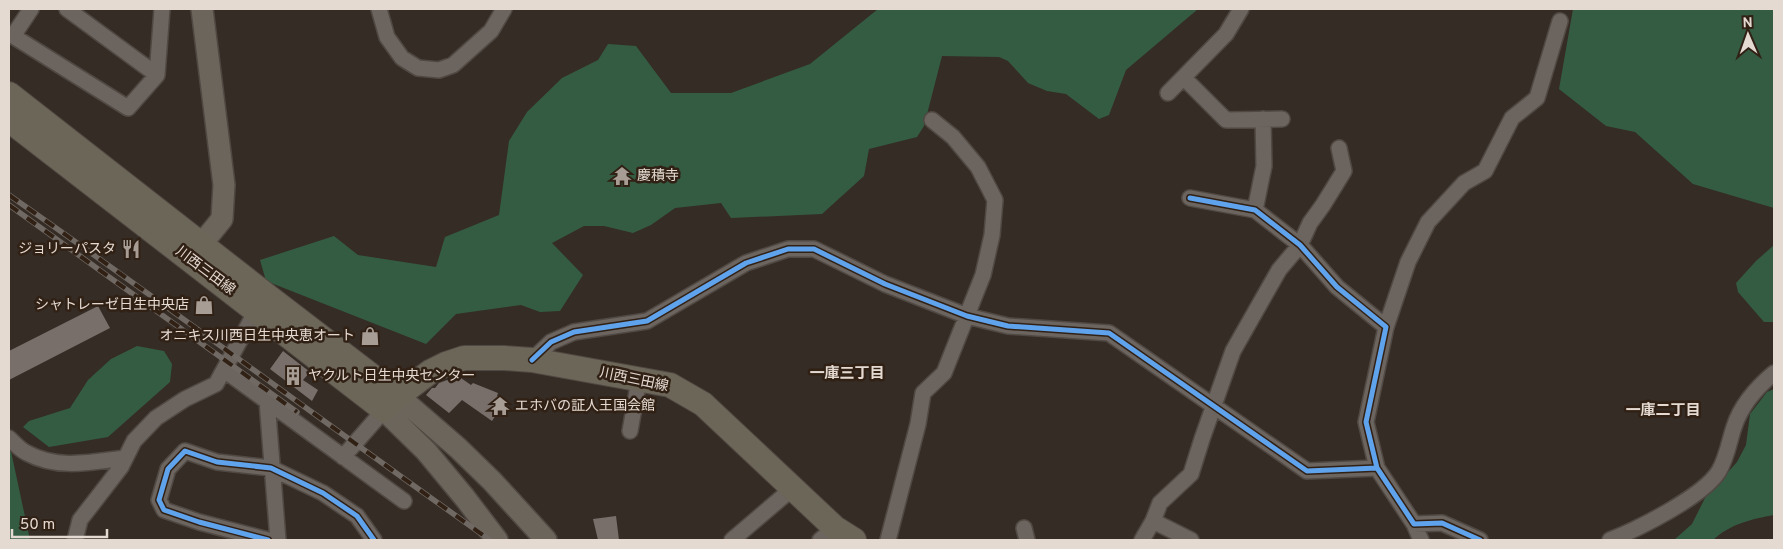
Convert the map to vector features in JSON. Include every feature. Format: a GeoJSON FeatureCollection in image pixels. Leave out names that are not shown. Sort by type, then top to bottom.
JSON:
{"type":"FeatureCollection","features":[{"type":"Feature","properties":{"kind":"main road","name":"川西三田線"},"geometry":{"type":"LineString","coordinates":[[9,94],[195,252]]}},
{"type":"Feature","properties":{"kind":"main road","name":"川西三田線"},"geometry":{"type":"LineString","coordinates":[[9,120],[195,252],[391,403],[430,372],[464,358],[532,360],[670,385],[703,404],[793,488],[836,536]]}},
{"type":"Feature","properties":{"kind":"street"},"geometry":{"type":"LineString","coordinates":[[31,9],[13,36],[128,108],[157,75],[162,9]]}},
{"type":"Feature","properties":{"kind":"street"},"geometry":{"type":"LineString","coordinates":[[67,9],[157,75]]}},
{"type":"Feature","properties":{"kind":"street"},"geometry":{"type":"LineString","coordinates":[[195,252],[222,219],[224,185],[202,9]]}},
{"type":"Feature","properties":{"kind":"street"},"geometry":{"type":"LineString","coordinates":[[379,9],[387,37],[402,58],[418,68],[439,70],[453,65],[491,32],[504,9]]}},
{"type":"Feature","properties":{"kind":"street"},"geometry":{"type":"LineString","coordinates":[[1168,92],[1226,34],[1241,9]]}},
{"type":"Feature","properties":{"kind":"street"},"geometry":{"type":"LineString","coordinates":[[1421,540],[1414,524],[1377,468],[1366,422],[1386,327],[1408,262],[1428,222],[1464,183],[1484,171],[1512,118],[1537,98],[1560,20]]}},
{"type":"Feature","properties":{"kind":"street"},"geometry":{"type":"LineString","coordinates":[[1184,78],[1226,120],[1282,119]]}},
{"type":"Feature","properties":{"kind":"street"},"geometry":{"type":"LineString","coordinates":[[888,540],[918,424],[923,393],[944,373],[983,276],[992,235],[995,200],[978,167],[953,137],[932,120]]}},
{"type":"Feature","properties":{"kind":"street"},"geometry":{"type":"LineString","coordinates":[[1254,210],[1264,166],[1262,120]]}},
{"type":"Feature","properties":{"kind":"street"},"geometry":{"type":"LineString","coordinates":[[1142,540],[1153,521],[1160,503],[1192,474],[1213,406],[1233,351],[1279,270],[1300,245],[1310,223],[1323,206],[1344,171],[1338,148]]}},
{"type":"Feature","properties":{"kind":"street"},"geometry":{"type":"LineString","coordinates":[[1190,198],[1254,210],[1300,245],[1338,287],[1386,327]]}},
{"type":"Feature","properties":{"kind":"street"},"geometry":{"type":"LineString","coordinates":[[532,360],[551,342],[574,332],[647,321],[746,264],[788,249],[814,249],[885,284],[967,316],[1008,326],[1109,333],[1307,472],[1377,468]]}},
{"type":"Feature","properties":{"kind":"street"},"geometry":{"type":"LineString","coordinates":[[75,540],[80,520],[121,467],[134,441],[156,418],[185,399],[216,384],[263,304]]}},
{"type":"Feature","properties":{"kind":"street"},"geometry":{"type":"LineString","coordinates":[[224,370],[404,501]]}},
{"type":"Feature","properties":{"kind":"street"},"geometry":{"type":"LineString","coordinates":[[1610,540],[1637,529],[1682,503],[1706,485],[1718,472],[1727,453],[1740,410],[1758,386],[1774,373]]}},
{"type":"Feature","properties":{"kind":"street"},"geometry":{"type":"LineString","coordinates":[[630,431],[639,380]]}},
{"type":"Feature","properties":{"kind":"street"},"geometry":{"type":"LineString","coordinates":[[267,401],[278,540]]}},
{"type":"Feature","properties":{"kind":"street"},"geometry":{"type":"LineString","coordinates":[[343,456],[391,403]]}},
{"type":"Feature","properties":{"kind":"street"},"geometry":{"type":"LineString","coordinates":[[391,403],[458,448],[492,481],[546,540]]}},
{"type":"Feature","properties":{"kind":"street"},"geometry":{"type":"LineString","coordinates":[[391,403],[426,451],[497,540]]}},
{"type":"Feature","properties":{"kind":"street"},"geometry":{"type":"LineString","coordinates":[[9,438],[25,453],[50,463],[77,464],[126,458]]}},
{"type":"Feature","properties":{"kind":"street"},"geometry":{"type":"LineString","coordinates":[[268,540],[199,522],[164,510],[159,500],[168,468],[185,451],[217,462],[271,468],[323,493],[357,516],[374,540]]}},
{"type":"Feature","properties":{"kind":"street"},"geometry":{"type":"LineString","coordinates":[[465,498],[472,482],[483,479],[492,481]]}},
{"type":"Feature","properties":{"kind":"street"},"geometry":{"type":"LineString","coordinates":[[732,540],[793,488]]}},
{"type":"Feature","properties":{"kind":"street"},"geometry":{"type":"LineString","coordinates":[[1153,521],[1191,540]]}},
{"type":"Feature","properties":{"kind":"street"},"geometry":{"type":"LineString","coordinates":[[1414,524],[1442,522],[1480,540]]}},
{"type":"Feature","properties":{"kind":"green space"},"geometry":{"type":"Polygon","coordinates":[[[878,9],[1198,9],[1126,70],[1109,115],[1099,119],[1066,94],[1047,91],[1028,83],[1008,61],[999,57],[942,56],[924,126],[917,137],[869,149],[864,176],[822,214],[731,218],[721,203],[675,208],[651,225],[633,233],[604,226],[584,226],[552,243],[583,275],[560,311],[540,312],[521,305],[456,314],[426,344],[266,281],[260,260],[334,236],[358,255],[436,267],[445,237],[499,215],[509,141],[527,112],[562,78],[598,60],[608,44],[636,46],[671,93],[731,93],[810,64],[878,9]]]}},
{"type":"Feature","properties":{"kind":"green space"},"geometry":{"type":"Polygon","coordinates":[[[1573,9],[1774,9],[1774,208],[1693,184],[1635,132],[1606,126],[1559,89],[1573,9]]]}},
{"type":"Feature","properties":{"kind":"green space"},"geometry":{"type":"Polygon","coordinates":[[[1774,245],[1774,322],[1764,322],[1738,292],[1736,283],[1774,245]]]}},
{"type":"Feature","properties":{"kind":"green space"},"geometry":{"type":"Polygon","coordinates":[[[137,346],[164,351],[172,364],[170,382],[108,437],[49,447],[23,427],[29,421],[70,408],[88,380],[111,359],[137,346]]]}},
{"type":"Feature","properties":{"kind":"green space"},"geometry":{"type":"Polygon","coordinates":[[[1774,389],[1774,515],[1750,520],[1734,526],[1713,540],[1674,540],[1692,524],[1705,498],[1737,462],[1746,445],[1750,414],[1767,392],[1774,389]]]}},
{"type":"Feature","properties":{"kind":"green space"},"geometry":{"type":"Polygon","coordinates":[[[9,442],[30,540],[9,540],[9,442]]]}},
{"type":"Feature","properties":{"kind":"building"},"geometry":{"type":"Polygon","coordinates":[[[98,306],[110,328],[9,380],[9,351],[98,306]]]}},
{"type":"Feature","properties":{"kind":"building","name":"ヤクルト日生中央センター"},"geometry":{"type":"Polygon","coordinates":[[[283,351],[310,372],[303,380],[318,390],[312,401],[270,369],[283,351]]]}},
{"type":"Feature","properties":{"kind":"building"},"geometry":{"type":"Polygon","coordinates":[[[458,376],[471,385],[473,383],[498,393],[497,396],[499,397],[496,404],[501,407],[492,421],[462,400],[449,413],[426,395],[439,383],[458,376]]]}},
{"type":"Feature","properties":{"kind":"building"},"geometry":{"type":"Polygon","coordinates":[[[616,516],[619,540],[598,540],[593,519],[616,516]]]}},
{"type":"Feature","properties":{"kind":"railway"},"geometry":{"type":"LineString","coordinates":[[9,195],[490,540]]}},
{"type":"Feature","properties":{"kind":"railway"},"geometry":{"type":"LineString","coordinates":[[9,205],[297,412]]}},
{"type":"Feature","properties":{"kind":"cycle path"},"geometry":{"type":"LineString","coordinates":[[1190,198],[1255,210],[1300,245],[1337,287],[1386,327],[1366,422],[1377,468]]}},
{"type":"Feature","properties":{"kind":"cycle path"},"geometry":{"type":"LineString","coordinates":[[532,360],[551,342],[574,332],[647,321],[746,263],[788,249],[814,249],[885,284],[967,316],[1008,326],[1109,333],[1307,471],[1377,468],[1414,524],[1442,523],[1480,540]]}},
{"type":"Feature","properties":{"kind":"cycle path"},"geometry":{"type":"LineString","coordinates":[[268,540],[199,522],[164,510],[159,500],[168,469],[185,451],[217,462],[271,468],[323,493],[357,516],[374,540]]}},
{"type":"Feature","properties":{"kind":"place","name":"慶積寺"},"geometry":{"type":"Point","coordinates":[622,176]}},
{"type":"Feature","properties":{"kind":"place","name":"ジョリーパスタ"},"geometry":{"type":"Point","coordinates":[131,249]}},
{"type":"Feature","properties":{"kind":"place","name":"シャトレーゼ日生中央店"},"geometry":{"type":"Point","coordinates":[204,305]}},
{"type":"Feature","properties":{"kind":"place","name":"オニキス川西日生中央恵オート"},"geometry":{"type":"Point","coordinates":[370,336]}},
{"type":"Feature","properties":{"kind":"place","name":"ヤクルト日生中央センター"},"geometry":{"type":"Point","coordinates":[293,376]}},
{"type":"Feature","properties":{"kind":"place","name":"エホバの証人王国会館"},"geometry":{"type":"Point","coordinates":[500,406]}},
{"type":"Feature","properties":{"kind":"district","name":"一庫三丁目"},"geometry":{"type":"Point","coordinates":[847,374]}},
{"type":"Feature","properties":{"kind":"district","name":"一庫二丁目"},"geometry":{"type":"Point","coordinates":[1663,411]}}]}
